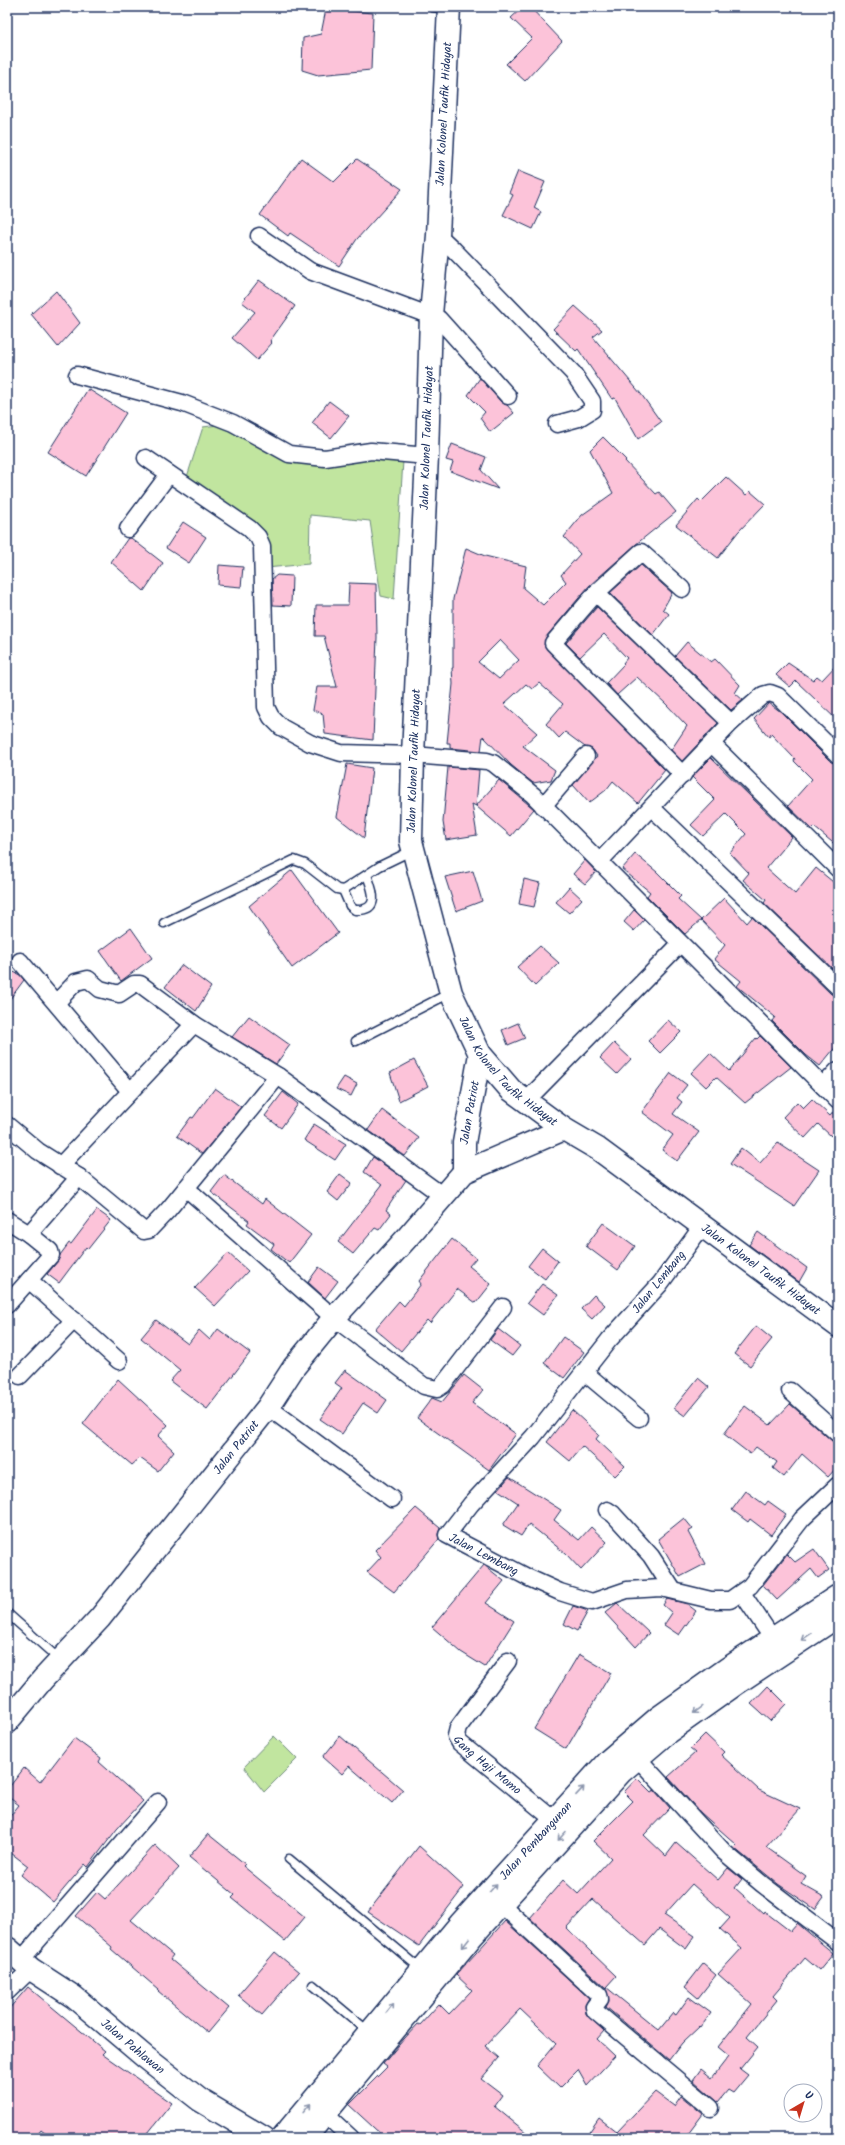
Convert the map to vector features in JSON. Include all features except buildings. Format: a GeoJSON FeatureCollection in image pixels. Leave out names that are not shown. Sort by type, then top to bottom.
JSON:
{"type":"FeatureCollection","features":[{"type":"Feature","properties":{"kind":"main road","name":"Jalan Kolonel Taufik Hidayat"},"geometry":{"type":"LineString","coordinates":[[443,8],[438,235],[431,315],[427,456],[413,755],[411,840],[451,993],[480,1054],[511,1090],[564,1129],[598,1148],[838,1326]]}},
{"type":"Feature","properties":{"kind":"main road","name":"Jalan Patriot"},"geometry":{"type":"LineString","coordinates":[[464,1172],[464,1143],[480,1054]]}},
{"type":"Feature","properties":{"kind":"main road","name":"Jalan Patriot"},"geometry":{"type":"LineString","coordinates":[[7,1722],[100,1618],[268,1407],[294,1367],[334,1318],[464,1172],[564,1129]]}},
{"type":"Feature","properties":{"kind":"main road","name":"Jalan Pembangunan"},"geometry":{"type":"LineString","coordinates":[[777,1646],[838,1596]]}},
{"type":"Feature","properties":{"kind":"main road","name":"Jalan Pembangunan"},"geometry":{"type":"LineString","coordinates":[[282,2138],[333,2091],[377,2038],[417,1984],[621,1772],[632,1751],[658,1718],[777,1646],[838,1616]]}},
{"type":"Feature","properties":{"kind":"main road","name":"Jalan Pembangunan"},"geometry":{"type":"LineString","coordinates":[[488,1910],[554,1820],[609,1760],[632,1751]]}},
{"type":"Feature","properties":{"kind":"main road","name":"Jalan Pahlawan"},"geometry":{"type":"LineString","coordinates":[[20,1959],[74,1997],[145,2057],[200,2100],[264,2138]]}},
{"type":"Feature","properties":{"kind":"main road","name":"Jalan Pembangunan"},"geometry":{"type":"LineString","coordinates":[[306,2138],[325,2114],[333,2091]]}},
{"type":"Feature","properties":{"kind":"street"},"geometry":{"type":"LineString","coordinates":[[438,235],[562,360],[586,389],[592,401],[592,410],[579,418],[557,424]]}},
{"type":"Feature","properties":{"kind":"street"},"geometry":{"type":"LineString","coordinates":[[259,236],[310,271],[405,307],[431,315],[446,324],[508,396]]}},
{"type":"Feature","properties":{"kind":"street"},"geometry":{"type":"LineString","coordinates":[[77,375],[182,403],[233,423],[289,454],[325,458],[371,451],[427,456]]}},
{"type":"Feature","properties":{"kind":"street"},"geometry":{"type":"LineString","coordinates":[[146,458],[249,528],[260,540],[262,546],[266,707],[271,717],[281,727],[310,743],[341,753],[413,755],[470,759],[494,763],[543,806],[600,861],[680,944],[838,1101]]}},
{"type":"Feature","properties":{"kind":"street"},"geometry":{"type":"LineString","coordinates":[[128,529],[169,474]]}},
{"type":"Feature","properties":{"kind":"street"},"geometry":{"type":"LineString","coordinates":[[682,589],[641,552],[596,593],[553,642],[683,775]]}},
{"type":"Feature","properties":{"kind":"street"},"geometry":{"type":"LineString","coordinates":[[596,593],[731,723]]}},
{"type":"Feature","properties":{"kind":"street"},"geometry":{"type":"LineString","coordinates":[[600,861],[652,808],[731,723],[763,695],[773,694],[778,696],[838,755]]}},
{"type":"Feature","properties":{"kind":"street"},"geometry":{"type":"LineString","coordinates":[[712,744],[838,869]]}},
{"type":"Feature","properties":{"kind":"street"},"geometry":{"type":"LineString","coordinates":[[543,806],[586,756]]}},
{"type":"Feature","properties":{"kind":"street"},"geometry":{"type":"LineString","coordinates":[[652,808],[838,987]]}},
{"type":"Feature","properties":{"kind":"street"},"geometry":{"type":"LineString","coordinates":[[526,1101],[680,944]]}},
{"type":"Feature","properties":{"kind":"street"},"geometry":{"type":"LineString","coordinates":[[20,961],[57,1002],[130,1091]]}},
{"type":"Feature","properties":{"kind":"street"},"geometry":{"type":"LineString","coordinates":[[57,1002],[81,980],[88,979],[103,990],[119,994],[134,984],[140,984],[194,1024],[278,1076],[443,1196]]}},
{"type":"Feature","properties":{"kind":"street"},"geometry":{"type":"LineString","coordinates":[[60,1166],[194,1024]]}},
{"type":"Feature","properties":{"kind":"street"},"geometry":{"type":"LineString","coordinates":[[823,1086],[838,1070]]}},
{"type":"Feature","properties":{"kind":"street"},"geometry":{"type":"LineString","coordinates":[[7,1125],[17,1135],[60,1166],[79,1177],[144,1231],[149,1230],[168,1210],[278,1076]]}},
{"type":"Feature","properties":{"kind":"street"},"geometry":{"type":"LineString","coordinates":[[29,1234],[79,1177]]}},
{"type":"Feature","properties":{"kind":"street"},"geometry":{"type":"LineString","coordinates":[[186,1188],[334,1318],[424,1386],[437,1389],[443,1384],[502,1307]]}},
{"type":"Feature","properties":{"kind":"street"},"geometry":{"type":"LineString","coordinates":[[7,1220],[29,1234],[50,1251],[51,1255],[7,1305]]}},
{"type":"Feature","properties":{"kind":"street","name":"Jalan Lembang"},"geometry":{"type":"LineString","coordinates":[[703,1225],[660,1284],[584,1372],[533,1436],[480,1494],[447,1535],[529,1578],[560,1592],[592,1602],[627,1590],[661,1588],[712,1600],[730,1600],[750,1586],[802,1519],[838,1484]]}},
{"type":"Feature","properties":{"kind":"street"},"geometry":{"type":"LineString","coordinates":[[29,1280],[119,1361]]}},
{"type":"Feature","properties":{"kind":"street"},"geometry":{"type":"LineString","coordinates":[[20,1376],[74,1320]]}},
{"type":"Feature","properties":{"kind":"street"},"geometry":{"type":"LineString","coordinates":[[584,1372],[639,1418]]}},
{"type":"Feature","properties":{"kind":"street"},"geometry":{"type":"LineString","coordinates":[[790,1391],[838,1434]]}},
{"type":"Feature","properties":{"kind":"street"},"geometry":{"type":"LineString","coordinates":[[268,1407],[392,1499]]}},
{"type":"Feature","properties":{"kind":"street"},"geometry":{"type":"LineString","coordinates":[[607,1510],[613,1514],[651,1556],[673,1590]]}},
{"type":"Feature","properties":{"kind":"street"},"geometry":{"type":"LineString","coordinates":[[742,1592],[777,1646]]}},
{"type":"Feature","properties":{"kind":"street","name":"Gang Haji Momo"},"geometry":{"type":"LineString","coordinates":[[508,1661],[458,1728],[456,1736],[460,1743],[554,1820]]}},
{"type":"Feature","properties":{"kind":"street"},"geometry":{"type":"LineString","coordinates":[[632,1751],[724,1852],[762,1884],[838,1942]]}},
{"type":"Feature","properties":{"kind":"street"},"geometry":{"type":"LineString","coordinates":[[7,1992],[20,1959],[158,1802]]}},
{"type":"Feature","properties":{"kind":"street"},"geometry":{"type":"LineString","coordinates":[[488,1910],[599,1995],[600,1999],[594,2007],[595,2010],[711,2108]]}},
{"type":"Feature","properties":{"kind":"street"},"geometry":{"type":"LineString","coordinates":[[325,2114],[351,2138]]}},
{"type":"Feature","properties":{"kind":"lane"},"geometry":{"type":"LineString","coordinates":[[164,923],[294,860],[305,864],[337,889],[343,890],[389,861],[413,849]]}},
{"type":"Feature","properties":{"kind":"lane"},"geometry":{"type":"LineString","coordinates":[[343,890],[350,906],[355,910],[368,907],[374,900],[374,895],[367,875]]}},
{"type":"Feature","properties":{"kind":"lane"},"geometry":{"type":"LineString","coordinates":[[356,1041],[451,993]]}},
{"type":"Feature","properties":{"kind":"lane"},"geometry":{"type":"LineString","coordinates":[[7,1614],[61,1660]]}},
{"type":"Feature","properties":{"kind":"lane"},"geometry":{"type":"LineString","coordinates":[[289,1859],[417,1984]]}},
{"type":"Feature","properties":{"kind":"lane"},"geometry":{"type":"LineString","coordinates":[[313,1985],[377,2038]]}},
{"type":"Feature","properties":{"kind":"green space"},"geometry":{"type":"Polygon","coordinates":[[[233,423],[289,454],[371,451],[403,461],[394,599],[381,596],[370,521],[310,515],[309,564],[266,568],[262,546],[186,480],[203,427],[233,423]]]}},
{"type":"Feature","properties":{"kind":"green space"},"geometry":{"type":"Polygon","coordinates":[[[274,1736],[297,1759],[264,1792],[244,1767],[274,1736]]]}}]}
